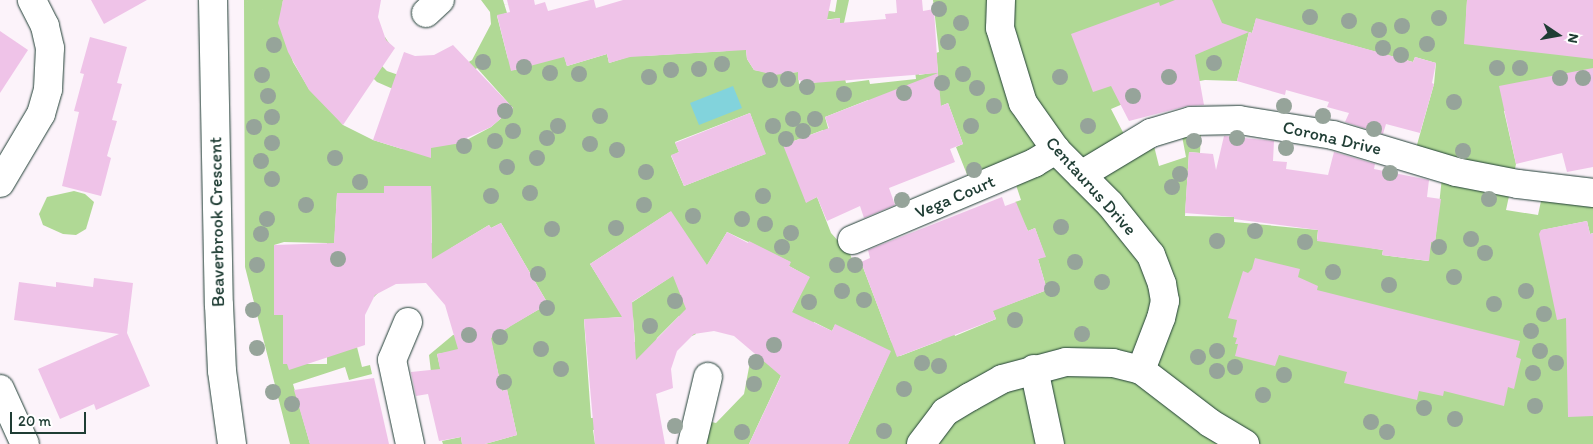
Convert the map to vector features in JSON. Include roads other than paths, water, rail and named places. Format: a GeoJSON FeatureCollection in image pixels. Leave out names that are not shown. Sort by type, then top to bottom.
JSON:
{"type":"FeatureCollection","features":[{"type":"Feature","properties":{"kind":"street"},"geometry":{"type":"LineString","coordinates":[[0,183],[41,114],[48,89],[50,48],[45,26],[32,0]]}},
{"type":"Feature","properties":{"kind":"street","name":"Beaverbrook Crescent"},"geometry":{"type":"LineString","coordinates":[[213,0],[219,305],[222,371],[232,444]]}},
{"type":"Feature","properties":{"kind":"street","name":"Centaurus Drive"},"geometry":{"type":"LineString","coordinates":[[1001,0],[1000,28],[1023,103],[1045,156],[1081,175],[1110,204],[1151,255],[1162,284],[1165,301],[1161,318],[1140,370]]}},
{"type":"Feature","properties":{"kind":"street","name":"Corona Drive"},"geometry":{"type":"LineString","coordinates":[[1081,175],[1151,133],[1191,121],[1236,120],[1333,135],[1456,172],[1518,184],[1593,193]]}},
{"type":"Feature","properties":{"kind":"street","name":"Vega Court"},"geometry":{"type":"LineString","coordinates":[[852,240],[1045,156]]}},
{"type":"Feature","properties":{"kind":"street"},"geometry":{"type":"LineString","coordinates":[[408,322],[392,360],[410,444]]}},
{"type":"Feature","properties":{"kind":"street"},"geometry":{"type":"LineString","coordinates":[[921,444],[945,412],[1002,379],[1066,362],[1093,362],[1140,370],[1210,424],[1245,444]]}},
{"type":"Feature","properties":{"kind":"street"},"geometry":{"type":"LineString","coordinates":[[1034,369],[1050,444]]}},
{"type":"Feature","properties":{"kind":"street"},"geometry":{"type":"LineString","coordinates":[[692,444],[708,377]]}},
{"type":"Feature","properties":{"kind":"street"},"geometry":{"type":"LineString","coordinates":[[0,390],[25,444]]}},
{"type":"Feature","properties":{"kind":"water"},"geometry":{"type":"Polygon","coordinates":[[[733,86],[742,108],[699,125],[690,103],[733,86]]]}}]}
